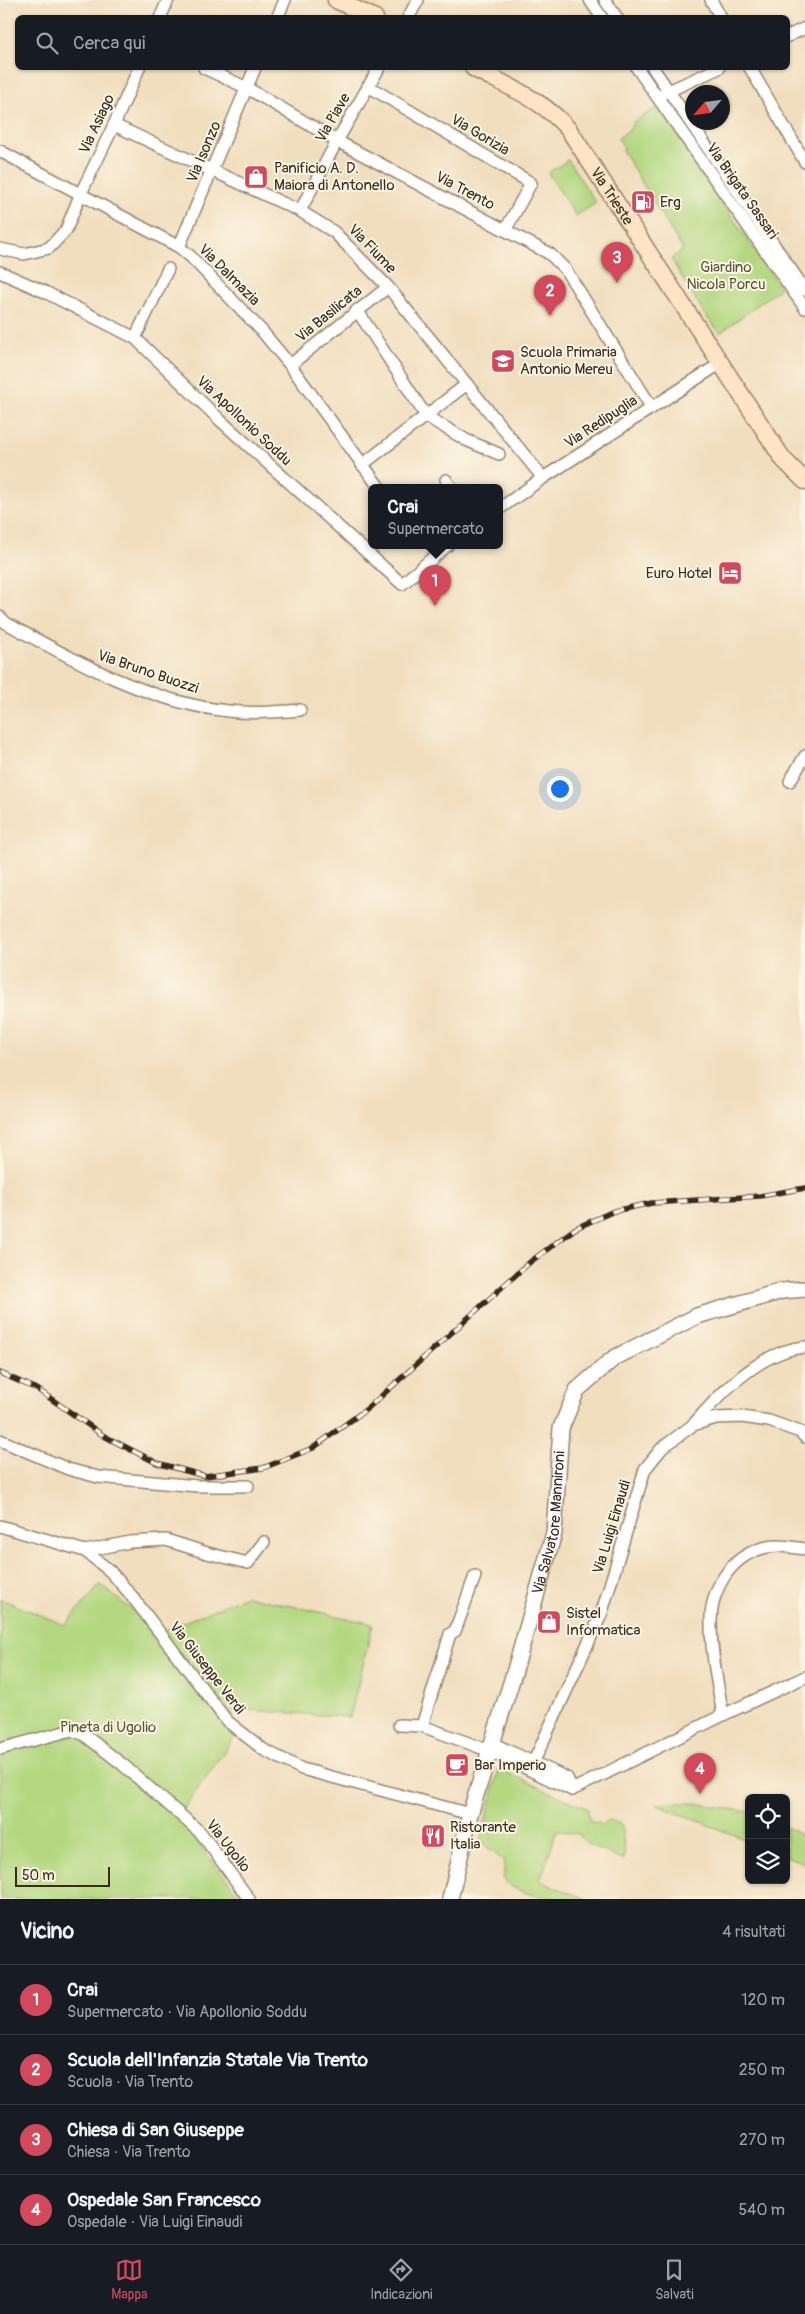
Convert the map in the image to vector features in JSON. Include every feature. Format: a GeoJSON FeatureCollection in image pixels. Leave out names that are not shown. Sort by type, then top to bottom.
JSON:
{"type":"FeatureCollection","features":[{"type":"Feature","properties":{"kind":"main road"},"geometry":{"type":"LineString","coordinates":[[336,0],[368,15]]}},
{"type":"Feature","properties":{"kind":"main road","name":"Via Trieste"},"geometry":{"type":"LineString","coordinates":[[477,70],[541,104],[557,116],[570,130],[783,459],[805,481]]}},
{"type":"Feature","properties":{"kind":"street"},"geometry":{"type":"LineString","coordinates":[[161,15],[168,0]]}},
{"type":"Feature","properties":{"kind":"street"},"geometry":{"type":"LineString","coordinates":[[278,15],[284,0]]}},
{"type":"Feature","properties":{"kind":"street"},"geometry":{"type":"LineString","coordinates":[[410,15],[418,0]]}},
{"type":"Feature","properties":{"kind":"street"},"geometry":{"type":"LineString","coordinates":[[590,0],[600,15]]}},
{"type":"Feature","properties":{"kind":"street"},"geometry":{"type":"LineString","coordinates":[[605,0],[615,15]]}},
{"type":"Feature","properties":{"kind":"street"},"geometry":{"type":"LineString","coordinates":[[711,0],[719,15]]}},
{"type":"Feature","properties":{"kind":"street"},"geometry":{"type":"LineString","coordinates":[[790,35],[805,28]]}},
{"type":"Feature","properties":{"kind":"street","name":"Via Asiago"},"geometry":{"type":"LineString","coordinates":[[0,248],[24,254],[48,248],[66,230],[81,193],[138,70]]}},
{"type":"Feature","properties":{"kind":"street","name":"Via Trento"},"geometry":{"type":"LineString","coordinates":[[208,70],[247,88],[337,140],[550,254],[565,269],[652,408]]}},
{"type":"Feature","properties":{"kind":"street","name":"Via Isonzo"},"geometry":{"type":"LineString","coordinates":[[179,247],[254,70]]}},
{"type":"Feature","properties":{"kind":"street","name":"Via Piave"},"geometry":{"type":"LineString","coordinates":[[300,211],[337,140],[378,70]]}},
{"type":"Feature","properties":{"kind":"street","name":"Via Brigata Sassari"},"geometry":{"type":"LineString","coordinates":[[637,70],[805,308]]}},
{"type":"Feature","properties":{"kind":"street","name":"Via Brigata Sassari"},"geometry":{"type":"LineString","coordinates":[[655,70],[805,290]]}},
{"type":"Feature","properties":{"kind":"street"},"geometry":{"type":"LineString","coordinates":[[657,97],[715,70]]}},
{"type":"Feature","properties":{"kind":"street"},"geometry":{"type":"LineString","coordinates":[[751,70],[805,162]]}},
{"type":"Feature","properties":{"kind":"street","name":"Via Gorizia"},"geometry":{"type":"LineString","coordinates":[[368,86],[531,183],[506,229]]}},
{"type":"Feature","properties":{"kind":"street","name":"Via Fiume"},"geometry":{"type":"LineString","coordinates":[[114,125],[300,211],[334,232],[388,287],[543,478]]}},
{"type":"Feature","properties":{"kind":"street","name":"Via Dalmazia"},"geometry":{"type":"LineString","coordinates":[[0,150],[179,247],[237,304],[290,365],[377,484]]}},
{"type":"Feature","properties":{"kind":"street"},"geometry":{"type":"LineString","coordinates":[[135,338],[168,269]]}},
{"type":"Feature","properties":{"kind":"street","name":"Via Apollonio Soddu"},"geometry":{"type":"LineString","coordinates":[[0,272],[45,292],[135,338],[221,421],[402,584],[443,549]]}},
{"type":"Feature","properties":{"kind":"street","name":"Via Basilicata"},"geometry":{"type":"LineString","coordinates":[[290,365],[388,287]]}},
{"type":"Feature","properties":{"kind":"street"},"geometry":{"type":"LineString","coordinates":[[357,310],[426,416],[466,440],[499,454]]}},
{"type":"Feature","properties":{"kind":"street","name":"Via Redipuglia"},"geometry":{"type":"LineString","coordinates":[[503,506],[543,478],[721,363]]}},
{"type":"Feature","properties":{"kind":"street"},"geometry":{"type":"LineString","coordinates":[[362,465],[467,384]]}},
{"type":"Feature","properties":{"kind":"street","name":"Via Bruno Buozzi"},"geometry":{"type":"LineString","coordinates":[[0,616],[6,623],[73,660],[114,679],[181,702],[226,711],[258,713],[300,710]]}},
{"type":"Feature","properties":{"kind":"street"},"geometry":{"type":"LineString","coordinates":[[790,781],[805,756]]}},
{"type":"Feature","properties":{"kind":"street","name":"Via Salvatore Mannironi"},"geometry":{"type":"LineString","coordinates":[[450,1899],[470,1814],[554,1533],[560,1428],[577,1390],[614,1358],[697,1316],[782,1291],[805,1289]]}},
{"type":"Feature","properties":{"kind":"street"},"geometry":{"type":"LineString","coordinates":[[693,1426],[711,1403],[739,1378],[772,1358],[794,1348],[805,1347]]}},
{"type":"Feature","properties":{"kind":"street","name":"Via Luigi Einaudi"},"geometry":{"type":"LineString","coordinates":[[534,1761],[601,1615],[645,1469],[662,1448],[693,1426],[716,1418],[742,1417],[769,1421],[800,1432],[805,1437]]}},
{"type":"Feature","properties":{"kind":"street"},"geometry":{"type":"LineString","coordinates":[[0,1440],[68,1468],[98,1477],[197,1486],[248,1486]]}},
{"type":"Feature","properties":{"kind":"street","name":"Via Giuseppe Verdi"},"geometry":{"type":"LineString","coordinates":[[0,1526],[85,1551],[110,1571],[131,1594],[227,1721],[264,1750],[302,1769],[470,1814]]}},
{"type":"Feature","properties":{"kind":"street"},"geometry":{"type":"LineString","coordinates":[[85,1551],[130,1542],[166,1540],[248,1563],[264,1542]]}},
{"type":"Feature","properties":{"kind":"street"},"geometry":{"type":"LineString","coordinates":[[723,1715],[711,1623],[714,1598],[724,1574],[740,1558],[764,1547],[788,1546],[805,1549]]}},
{"type":"Feature","properties":{"kind":"street"},"geometry":{"type":"LineString","coordinates":[[422,1726],[450,1634],[455,1632],[475,1576]]}},
{"type":"Feature","properties":{"kind":"street"},"geometry":{"type":"LineString","coordinates":[[572,1790],[723,1715],[805,1677]]}},
{"type":"Feature","properties":{"kind":"street"},"geometry":{"type":"LineString","coordinates":[[399,1725],[422,1726],[534,1761],[566,1778],[572,1790]]}},
{"type":"Feature","properties":{"kind":"street","name":"Via Ugolio"},"geometry":{"type":"LineString","coordinates":[[0,1750],[72,1730],[83,1734],[122,1764],[180,1814],[214,1848],[249,1899]]}},
{"type":"Feature","properties":{"kind":"street"},"geometry":{"type":"LineString","coordinates":[[491,1747],[572,1790]]}},
{"type":"Feature","properties":{"kind":"green space","name":"Giardino Nicola Porcu"},"geometry":{"type":"Polygon","coordinates":[[[658,107],[780,288],[720,333],[706,316],[671,259],[683,250],[622,150],[624,148],[618,138],[630,130],[633,122],[658,107]]]}},
{"type":"Feature","properties":{"kind":"green space"},"geometry":{"type":"Polygon","coordinates":[[[568,160],[596,203],[576,216],[548,173],[568,160]]]}},
{"type":"Feature","properties":{"kind":"green space","name":"Pineta di Ugolio"},"geometry":{"type":"Polygon","coordinates":[[[100,1585],[160,1632],[246,1596],[373,1624],[350,1717],[232,1709],[237,1733],[178,1817],[242,1899],[0,1899],[0,1599],[65,1625],[100,1585]]]}},
{"type":"Feature","properties":{"kind":"green space"},"geometry":{"type":"Polygon","coordinates":[[[499,1769],[588,1809],[589,1820],[601,1825],[609,1820],[621,1824],[625,1853],[623,1860],[589,1845],[577,1834],[557,1830],[540,1881],[586,1899],[542,1897],[521,1891],[503,1880],[505,1862],[480,1841],[499,1769]]]}},
{"type":"Feature","properties":{"kind":"green space"},"geometry":{"type":"Polygon","coordinates":[[[696,1803],[745,1811],[745,1839],[657,1805],[696,1803]]]}},
{"type":"Feature","properties":{"kind":"green space"},"geometry":{"type":"Polygon","coordinates":[[[790,1829],[805,1837],[805,1864],[790,1858],[790,1829]]]}},
{"type":"Feature","properties":{"kind":"railway"},"geometry":{"type":"LineString","coordinates":[[0,1373],[37,1389],[104,1436],[157,1463],[205,1476],[263,1468],[313,1448],[368,1408],[530,1262],[576,1228],[614,1211],[652,1203],[760,1196],[805,1188]]}},
{"type":"Feature","properties":{"kind":"place","name":"Panificio A. D. Maiora di Antonello"},"geometry":{"type":"Point","coordinates":[256,177]}},
{"type":"Feature","properties":{"kind":"place","name":"Erg"},"geometry":{"type":"Point","coordinates":[643,202]}},
{"type":"Feature","properties":{"kind":"place","name":"Chiesa di San Giuseppe"},"geometry":{"type":"Point","coordinates":[617,283]}},
{"type":"Feature","properties":{"kind":"place","name":"Scuola dell'Infanzia Statale Via Trento"},"geometry":{"type":"Point","coordinates":[550,316]}},
{"type":"Feature","properties":{"kind":"place","name":"Scuola Primaria Antonio Mereu"},"geometry":{"type":"Point","coordinates":[503,361]}},
{"type":"Feature","properties":{"kind":"place","name":"Euro Hotel"},"geometry":{"type":"Point","coordinates":[730,573]}},
{"type":"Feature","properties":{"kind":"place","name":"Crai"},"geometry":{"type":"Point","coordinates":[435,606]}},
{"type":"Feature","properties":{"kind":"place","name":"Sistel Informatica"},"geometry":{"type":"Point","coordinates":[549,1622]}},
{"type":"Feature","properties":{"kind":"place","name":"Bar Imperio"},"geometry":{"type":"Point","coordinates":[457,1765]}},
{"type":"Feature","properties":{"kind":"place","name":"Ospedale San Francesco"},"geometry":{"type":"Point","coordinates":[700,1794]}},
{"type":"Feature","properties":{"kind":"place","name":"Ristorante Italia"},"geometry":{"type":"Point","coordinates":[433,1836]}}]}
